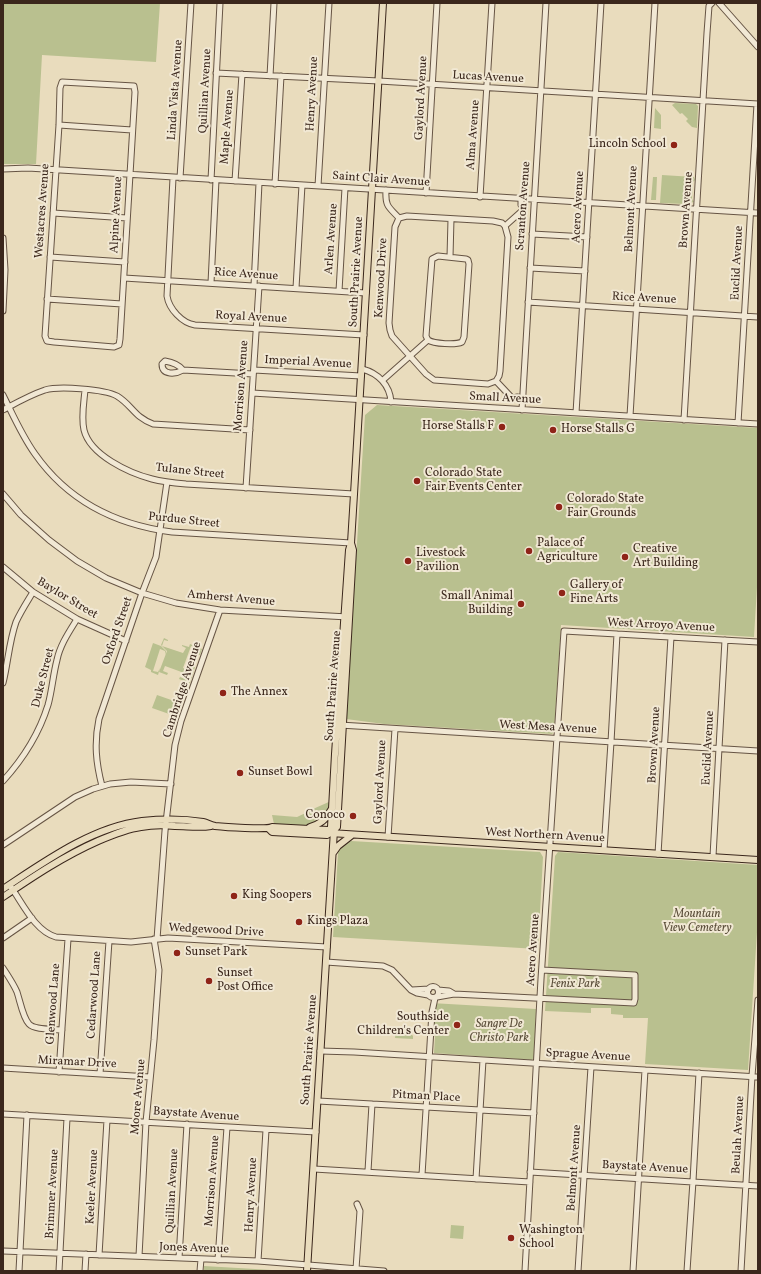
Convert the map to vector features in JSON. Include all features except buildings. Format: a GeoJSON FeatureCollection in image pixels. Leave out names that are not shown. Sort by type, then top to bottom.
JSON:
{"type":"FeatureCollection","features":[{"type":"Feature","properties":{"kind":"main road","name":"South Prairie Avenue"},"geometry":{"type":"LineString","coordinates":[[307,1268],[332,855],[332,807],[340,725],[353,550],[351,543],[383,3]]}},
{"type":"Feature","properties":{"kind":"main road","name":"South Prairie Avenue"},"geometry":{"type":"LineString","coordinates":[[333,832],[337,827],[340,725]]}},
{"type":"Feature","properties":{"kind":"main road"},"geometry":{"type":"LineString","coordinates":[[306,828],[318,825],[324,821],[332,807]]}},
{"type":"Feature","properties":{"kind":"main road","name":"West Northern Avenue"},"geometry":{"type":"LineString","coordinates":[[3,889],[12,887],[68,855],[124,830],[166,823],[204,822],[214,826],[269,829],[272,827],[306,828],[328,830],[353,835],[658,854],[713,856],[758,860]]}},
{"type":"Feature","properties":{"kind":"main road","name":"West Northern Avenue"},"geometry":{"type":"LineString","coordinates":[[269,829],[272,832],[327,835],[333,832]]}},
{"type":"Feature","properties":{"kind":"main road"},"geometry":{"type":"LineString","coordinates":[[332,855],[338,846],[353,835]]}},
{"type":"Feature","properties":{"kind":"main road","name":"West Northern Avenue"},"geometry":{"type":"LineString","coordinates":[[3,897],[12,887]]}},
{"type":"Feature","properties":{"kind":"street","name":"Linda Vista Avenue"},"geometry":{"type":"LineString","coordinates":[[180,178],[191,3]]}},
{"type":"Feature","properties":{"kind":"street","name":"Quillian Avenue"},"geometry":{"type":"LineString","coordinates":[[210,283],[216,73],[220,3]]}},
{"type":"Feature","properties":{"kind":"street"},"geometry":{"type":"LineString","coordinates":[[270,76],[274,3]]}},
{"type":"Feature","properties":{"kind":"street","name":"Henry Avenue"},"geometry":{"type":"LineString","coordinates":[[318,186],[329,3]]}},
{"type":"Feature","properties":{"kind":"street","name":"Gaylord Avenue"},"geometry":{"type":"LineString","coordinates":[[426,193],[437,3]]}},
{"type":"Feature","properties":{"kind":"street","name":"Alma Avenue"},"geometry":{"type":"LineString","coordinates":[[480,196],[492,3]]}},
{"type":"Feature","properties":{"kind":"street","name":"Scranton Avenue"},"geometry":{"type":"LineString","coordinates":[[522,410],[546,3]]}},
{"type":"Feature","properties":{"kind":"street","name":"Acero Avenue"},"geometry":{"type":"LineString","coordinates":[[576,413],[601,3]]}},
{"type":"Feature","properties":{"kind":"street","name":"Belmont Avenue"},"geometry":{"type":"LineString","coordinates":[[630,416],[642,206],[656,3]]}},
{"type":"Feature","properties":{"kind":"street","name":"Brown Avenue"},"geometry":{"type":"LineString","coordinates":[[684,420],[709,6],[712,3]]}},
{"type":"Feature","properties":{"kind":"street"},"geometry":{"type":"LineString","coordinates":[[719,3],[758,47]]}},
{"type":"Feature","properties":{"kind":"street","name":"Lucas Avenue"},"geometry":{"type":"LineString","coordinates":[[216,73],[379,81],[758,104]]}},
{"type":"Feature","properties":{"kind":"street","name":"Maple Avenue"},"geometry":{"type":"LineString","coordinates":[[235,181],[242,74]]}},
{"type":"Feature","properties":{"kind":"street"},"geometry":{"type":"LineString","coordinates":[[275,184],[281,76]]}},
{"type":"Feature","properties":{"kind":"street","name":"Alpine Avenue"},"geometry":{"type":"LineString","coordinates":[[62,82],[134,86],[135,92],[119,345]]}},
{"type":"Feature","properties":{"kind":"street","name":"Westacres Avenue"},"geometry":{"type":"LineString","coordinates":[[62,82],[60,88],[59,125],[45,336],[47,341],[114,347],[119,345]]}},
{"type":"Feature","properties":{"kind":"street","name":"Euclid Avenue"},"geometry":{"type":"LineString","coordinates":[[738,423],[758,104]]}},
{"type":"Feature","properties":{"kind":"street"},"geometry":{"type":"LineString","coordinates":[[59,125],[132,130]]}},
{"type":"Feature","properties":{"kind":"street","name":"Saint Clair Avenue"},"geometry":{"type":"LineString","coordinates":[[3,168],[28,168],[758,213]]}},
{"type":"Feature","properties":{"kind":"street","name":"Royal Avenue"},"geometry":{"type":"LineString","coordinates":[[174,178],[168,300],[171,306],[186,322],[195,325],[364,335]]}},
{"type":"Feature","properties":{"kind":"street","name":"Morrison Avenue"},"geometry":{"type":"LineString","coordinates":[[246,488],[256,328],[259,183]]}},
{"type":"Feature","properties":{"kind":"street"},"geometry":{"type":"LineString","coordinates":[[296,288],[302,186]]}},
{"type":"Feature","properties":{"kind":"street","name":"Arlen Avenue"},"geometry":{"type":"LineString","coordinates":[[339,291],[345,188]]}},
{"type":"Feature","properties":{"kind":"street"},"geometry":{"type":"LineString","coordinates":[[386,190],[387,205],[399,218],[406,216],[493,221],[502,223],[505,226],[508,233],[508,245],[500,371],[496,381],[513,399]]}},
{"type":"Feature","properties":{"kind":"street"},"geometry":{"type":"LineString","coordinates":[[521,199],[521,205],[524,209],[534,212]]}},
{"type":"Feature","properties":{"kind":"street"},"geometry":{"type":"LineString","coordinates":[[505,226],[524,209]]}},
{"type":"Feature","properties":{"kind":"street"},"geometry":{"type":"LineString","coordinates":[[53,213],[127,218]]}},
{"type":"Feature","properties":{"kind":"street","name":"Kenwood Drive"},"geometry":{"type":"LineString","coordinates":[[399,218],[395,227],[389,327],[392,336],[429,378],[434,380],[488,384],[496,381]]}},
{"type":"Feature","properties":{"kind":"street"},"geometry":{"type":"LineString","coordinates":[[450,257],[451,219]]}},
{"type":"Feature","properties":{"kind":"street"},"geometry":{"type":"LineString","coordinates":[[532,234],[587,238]]}},
{"type":"Feature","properties":{"kind":"street"},"geometry":{"type":"LineString","coordinates":[[3,238],[5,270],[3,311]]}},
{"type":"Feature","properties":{"kind":"street"},"geometry":{"type":"LineString","coordinates":[[435,256],[464,257],[468,262],[464,340],[460,344],[457,344],[433,343],[428,340],[426,336],[431,261],[435,256]]}},
{"type":"Feature","properties":{"kind":"street"},"geometry":{"type":"LineString","coordinates":[[50,257],[125,262]]}},
{"type":"Feature","properties":{"kind":"street"},"geometry":{"type":"LineString","coordinates":[[530,268],[585,271]]}},
{"type":"Feature","properties":{"kind":"street","name":"Rice Avenue"},"geometry":{"type":"LineString","coordinates":[[124,278],[366,293]]}},
{"type":"Feature","properties":{"kind":"street"},"geometry":{"type":"LineString","coordinates":[[47,299],[122,304]]}},
{"type":"Feature","properties":{"kind":"street","name":"Rice Avenue"},"geometry":{"type":"LineString","coordinates":[[528,302],[758,317]]}},
{"type":"Feature","properties":{"kind":"street"},"geometry":{"type":"LineString","coordinates":[[383,380],[428,340]]}},
{"type":"Feature","properties":{"kind":"street","name":"Imperial Avenue"},"geometry":{"type":"LineString","coordinates":[[184,370],[253,372],[362,372]]}},
{"type":"Feature","properties":{"kind":"street"},"geometry":{"type":"LineString","coordinates":[[362,372],[372,373],[383,380],[388,390],[390,402]]}},
{"type":"Feature","properties":{"kind":"street"},"geometry":{"type":"LineString","coordinates":[[3,410],[44,390],[62,388],[100,391],[112,394],[122,400],[140,418],[153,424],[250,430]]}},
{"type":"Feature","properties":{"kind":"street","name":"Tulane Street"},"geometry":{"type":"LineString","coordinates":[[85,390],[83,422],[87,437],[92,446],[107,458],[125,469],[145,477],[167,482],[354,494]]}},
{"type":"Feature","properties":{"kind":"street","name":"Small Avenue"},"geometry":{"type":"LineString","coordinates":[[252,393],[758,424]]}},
{"type":"Feature","properties":{"kind":"street","name":"Purdue Street"},"geometry":{"type":"LineString","coordinates":[[3,395],[35,455],[56,480],[71,493],[110,516],[127,523],[159,531],[351,543]]}},
{"type":"Feature","properties":{"kind":"street"},"geometry":{"type":"LineString","coordinates":[[509,409],[510,402],[513,399],[517,397],[523,398]]}},
{"type":"Feature","properties":{"kind":"street","name":"Oxford Street"},"geometry":{"type":"LineString","coordinates":[[102,786],[96,757],[96,731],[101,712],[142,593],[156,557],[167,482]]}},
{"type":"Feature","properties":{"kind":"street","name":"Amherst Avenue"},"geometry":{"type":"LineString","coordinates":[[3,494],[21,515],[49,540],[77,561],[106,578],[142,593],[176,603],[220,610],[347,617]]}},
{"type":"Feature","properties":{"kind":"street","name":"Baylor Street"},"geometry":{"type":"LineString","coordinates":[[3,567],[33,592],[77,619],[126,641]]}},
{"type":"Feature","properties":{"kind":"street"},"geometry":{"type":"LineString","coordinates":[[3,683],[15,626],[21,612],[33,592]]}},
{"type":"Feature","properties":{"kind":"street","name":"Cambridge Avenue"},"geometry":{"type":"LineString","coordinates":[[166,823],[174,753],[178,734],[220,610]]}},
{"type":"Feature","properties":{"kind":"street","name":"Duke Street"},"geometry":{"type":"LineString","coordinates":[[3,781],[26,754],[43,720],[61,647],[77,619]]}},
{"type":"Feature","properties":{"kind":"street","name":"Acero Avenue"},"geometry":{"type":"LineString","coordinates":[[525,1271],[540,999],[564,631]]}},
{"type":"Feature","properties":{"kind":"street","name":"West Arroyo Avenue"},"geometry":{"type":"LineString","coordinates":[[564,631],[758,642]]}},
{"type":"Feature","properties":{"kind":"street"},"geometry":{"type":"LineString","coordinates":[[604,850],[617,634]]}},
{"type":"Feature","properties":{"kind":"street","name":"Brown Avenue"},"geometry":{"type":"LineString","coordinates":[[658,854],[671,637]]}},
{"type":"Feature","properties":{"kind":"street","name":"Euclid Avenue"},"geometry":{"type":"LineString","coordinates":[[713,856],[726,640]]}},
{"type":"Feature","properties":{"kind":"street","name":"West Mesa Avenue"},"geometry":{"type":"LineString","coordinates":[[340,725],[758,751]]}},
{"type":"Feature","properties":{"kind":"street","name":"Gaylord Avenue"},"geometry":{"type":"LineString","coordinates":[[388,837],[395,729]]}},
{"type":"Feature","properties":{"kind":"street"},"geometry":{"type":"LineString","coordinates":[[3,845],[75,797],[102,786],[131,782],[171,784]]}},
{"type":"Feature","properties":{"kind":"street","name":"Moore Avenue"},"geometry":{"type":"LineString","coordinates":[[139,1256],[146,1122],[159,970],[156,939],[166,823]]}},
{"type":"Feature","properties":{"kind":"street","name":"Wedgewood Drive"},"geometry":{"type":"LineString","coordinates":[[12,887],[38,926],[50,935],[68,939],[131,942],[168,938],[327,947]]}},
{"type":"Feature","properties":{"kind":"street"},"geometry":{"type":"LineString","coordinates":[[3,938],[32,918]]}},
{"type":"Feature","properties":{"kind":"street","name":"Glenwood Lane"},"geometry":{"type":"LineString","coordinates":[[59,1072],[68,939]]}},
{"type":"Feature","properties":{"kind":"street","name":"Cedarwood Lane"},"geometry":{"type":"LineString","coordinates":[[100,1074],[109,941]]}},
{"type":"Feature","properties":{"kind":"street"},"geometry":{"type":"LineString","coordinates":[[326,962],[383,966],[392,970],[411,990],[432,997],[454,994],[634,1003],[636,999],[636,975],[542,970]]}},
{"type":"Feature","properties":{"kind":"street"},"geometry":{"type":"LineString","coordinates":[[3,968],[11,980],[29,1025],[36,1028],[62,1030]]}},
{"type":"Feature","properties":{"kind":"street"},"geometry":{"type":"LineString","coordinates":[[411,990],[429,989],[434,987],[438,990],[454,994]]}},
{"type":"Feature","properties":{"kind":"street"},"geometry":{"type":"LineString","coordinates":[[422,1175],[432,1012],[432,997],[428,992],[429,989]]}},
{"type":"Feature","properties":{"kind":"street"},"geometry":{"type":"LineString","coordinates":[[432,997],[439,994],[438,990]]}},
{"type":"Feature","properties":{"kind":"street","name":"Beulah Avenue"},"geometry":{"type":"LineString","coordinates":[[742,1271],[746,1185],[755,1076],[758,1000]]}},
{"type":"Feature","properties":{"kind":"street","name":"Sprague Avenue"},"geometry":{"type":"LineString","coordinates":[[320,1051],[755,1076]]}},
{"type":"Feature","properties":{"kind":"street"},"geometry":{"type":"LineString","coordinates":[[476,1179],[483,1060]]}},
{"type":"Feature","properties":{"kind":"street","name":"Belmont Avenue"},"geometry":{"type":"LineString","coordinates":[[578,1271],[591,1067]]}},
{"type":"Feature","properties":{"kind":"street","name":"Miramar Drive"},"geometry":{"type":"LineString","coordinates":[[3,1068],[150,1077]]}},
{"type":"Feature","properties":{"kind":"street"},"geometry":{"type":"LineString","coordinates":[[633,1271],[645,1070]]}},
{"type":"Feature","properties":{"kind":"street"},"geometry":{"type":"LineString","coordinates":[[687,1271],[698,1073]]}},
{"type":"Feature","properties":{"kind":"street","name":"Pitman Place"},"geometry":{"type":"LineString","coordinates":[[318,1101],[534,1113]]}},
{"type":"Feature","properties":{"kind":"street"},"geometry":{"type":"LineString","coordinates":[[368,1172],[372,1104]]}},
{"type":"Feature","properties":{"kind":"street","name":"Baystate Avenue"},"geometry":{"type":"LineString","coordinates":[[3,1114],[316,1132]]}},
{"type":"Feature","properties":{"kind":"street"},"geometry":{"type":"LineString","coordinates":[[19,1271],[27,1115]]}},
{"type":"Feature","properties":{"kind":"street","name":"Brimmer Avenue"},"geometry":{"type":"LineString","coordinates":[[59,1271],[67,1118]]}},
{"type":"Feature","properties":{"kind":"street","name":"Keeler Avenue"},"geometry":{"type":"LineString","coordinates":[[99,1255],[108,1120]]}},
{"type":"Feature","properties":{"kind":"street","name":"Quillian Avenue"},"geometry":{"type":"LineString","coordinates":[[179,1258],[187,1124]]}},
{"type":"Feature","properties":{"kind":"street","name":"Morrison Avenue"},"geometry":{"type":"LineString","coordinates":[[218,1260],[226,1127]]}},
{"type":"Feature","properties":{"kind":"street","name":"Henry Avenue"},"geometry":{"type":"LineString","coordinates":[[258,1261],[266,1130]]}},
{"type":"Feature","properties":{"kind":"street"},"geometry":{"type":"LineString","coordinates":[[314,1169],[530,1182]]}},
{"type":"Feature","properties":{"kind":"street","name":"Baystate Avenue"},"geometry":{"type":"LineString","coordinates":[[530,1172],[758,1186]]}},
{"type":"Feature","properties":{"kind":"street"},"geometry":{"type":"LineString","coordinates":[[356,1269],[360,1211],[357,1204]]}},
{"type":"Feature","properties":{"kind":"street","name":"Jones Avenue"},"geometry":{"type":"LineString","coordinates":[[3,1251],[258,1261],[307,1268],[384,1271]]}},
{"type":"Feature","properties":{"kind":"street"},"geometry":{"type":"LineString","coordinates":[[85,1271],[86,1254]]}},
{"type":"Feature","properties":{"kind":"street"},"geometry":{"type":"LineString","coordinates":[[200,1271],[201,1259]]}},
{"type":"Feature","properties":{"kind":"green space"},"geometry":{"type":"Polygon","coordinates":[[[3,3],[160,3],[156,62],[42,55],[36,164],[3,164],[3,3]]]}},
{"type":"Feature","properties":{"kind":"green space"},"geometry":{"type":"Polygon","coordinates":[[[675,103],[696,104],[698,106],[697,128],[692,127],[686,121],[688,119],[682,113],[680,114],[672,105],[675,103]]]}},
{"type":"Feature","properties":{"kind":"green space"},"geometry":{"type":"Polygon","coordinates":[[[655,108],[661,115],[661,129],[654,128],[655,108]]]}},
{"type":"Feature","properties":{"kind":"green space"},"geometry":{"type":"Polygon","coordinates":[[[662,175],[694,177],[695,180],[693,182],[692,199],[694,202],[685,204],[660,203],[662,175]]]}},
{"type":"Feature","properties":{"kind":"green space"},"geometry":{"type":"Polygon","coordinates":[[[653,177],[657,177],[656,200],[651,200],[653,177]]]}},
{"type":"Feature","properties":{"kind":"green space","name":"Colorado State Fair Grounds"},"geometry":{"type":"Polygon","coordinates":[[[377,405],[758,428],[758,587],[754,637],[561,625],[554,732],[552,734],[384,724],[346,719],[365,415],[377,405]]]}},
{"type":"Feature","properties":{"kind":"green space"},"geometry":{"type":"Polygon","coordinates":[[[164,638],[168,640],[164,640],[162,646],[161,645],[164,638]]]}},
{"type":"Feature","properties":{"kind":"green space"},"geometry":{"type":"Polygon","coordinates":[[[153,643],[161,646],[166,651],[165,655],[165,651],[160,649],[153,671],[158,672],[160,668],[158,675],[145,667],[153,643]]]}},
{"type":"Feature","properties":{"kind":"green space"},"geometry":{"type":"Polygon","coordinates":[[[190,644],[202,649],[200,655],[194,653],[196,648],[191,646],[183,668],[188,670],[190,665],[195,667],[190,683],[179,679],[180,677],[185,679],[187,674],[165,666],[163,671],[168,673],[167,675],[159,672],[167,651],[162,646],[183,653],[186,648],[182,645],[189,647],[190,644]]]}},
{"type":"Feature","properties":{"kind":"green space"},"geometry":{"type":"Polygon","coordinates":[[[157,695],[177,702],[172,715],[152,708],[157,695]]]}},
{"type":"Feature","properties":{"kind":"green space"},"geometry":{"type":"Polygon","coordinates":[[[331,801],[329,810],[322,818],[313,809],[331,801]]]}},
{"type":"Feature","properties":{"kind":"green space"},"geometry":{"type":"Polygon","coordinates":[[[312,810],[322,819],[308,826],[274,824],[272,815],[297,817],[312,810]]]}},
{"type":"Feature","properties":{"kind":"green space"},"geometry":{"type":"Polygon","coordinates":[[[351,841],[540,852],[543,857],[538,949],[333,937],[338,853],[340,847],[351,841]]]}},
{"type":"Feature","properties":{"kind":"green space","name":"Mountain View Cemetery"},"geometry":{"type":"Polygon","coordinates":[[[558,852],[758,865],[758,917],[748,1070],[645,1064],[648,1018],[623,1018],[623,1015],[611,1014],[611,1008],[591,1008],[591,1013],[545,1011],[555,856],[558,852]]]}},
{"type":"Feature","properties":{"kind":"green space","name":"Sangre De Christo Park"},"geometry":{"type":"Polygon","coordinates":[[[431,1003],[536,1009],[534,1058],[532,1060],[434,1053],[435,1037],[430,1030],[431,1003]]]}},
{"type":"Feature","properties":{"kind":"green space"},"geometry":{"type":"Polygon","coordinates":[[[405,1027],[413,1036],[413,1039],[395,1038],[396,1030],[400,1031],[405,1027]]]}},
{"type":"Feature","properties":{"kind":"green space"},"geometry":{"type":"Polygon","coordinates":[[[451,1225],[464,1226],[463,1239],[450,1238],[451,1225]]]}},
{"type":"Feature","properties":{"kind":"green space"},"geometry":{"type":"Polygon","coordinates":[[[204,1266],[289,1271],[204,1271],[204,1266]]]}},
{"type":"Feature","properties":{"kind":"place","name":"Lincoln School"},"geometry":{"type":"Point","coordinates":[674,145]}},
{"type":"Feature","properties":{"kind":"place","name":"Horse Stalls F"},"geometry":{"type":"Point","coordinates":[502,427]}},
{"type":"Feature","properties":{"kind":"place","name":"Horse Stalls G"},"geometry":{"type":"Point","coordinates":[553,430]}},
{"type":"Feature","properties":{"kind":"place","name":"Colorado State Fair Events Center"},"geometry":{"type":"Point","coordinates":[417,481]}},
{"type":"Feature","properties":{"kind":"place","name":"Colorado State Fair Grounds"},"geometry":{"type":"Point","coordinates":[559,507]}},
{"type":"Feature","properties":{"kind":"place","name":"Palace of Agriculture"},"geometry":{"type":"Point","coordinates":[529,551]}},
{"type":"Feature","properties":{"kind":"place","name":"Creative Art Building"},"geometry":{"type":"Point","coordinates":[625,557]}},
{"type":"Feature","properties":{"kind":"place","name":"Livestock Pavilion"},"geometry":{"type":"Point","coordinates":[408,561]}},
{"type":"Feature","properties":{"kind":"place","name":"Gallery of Fine Arts"},"geometry":{"type":"Point","coordinates":[562,593]}},
{"type":"Feature","properties":{"kind":"place","name":"Small Animal Building"},"geometry":{"type":"Point","coordinates":[521,604]}},
{"type":"Feature","properties":{"kind":"place","name":"The Annex"},"geometry":{"type":"Point","coordinates":[223,693]}},
{"type":"Feature","properties":{"kind":"place","name":"Sunset Bowl"},"geometry":{"type":"Point","coordinates":[240,773]}},
{"type":"Feature","properties":{"kind":"place","name":"Conoco"},"geometry":{"type":"Point","coordinates":[353,816]}},
{"type":"Feature","properties":{"kind":"place","name":"King Soopers"},"geometry":{"type":"Point","coordinates":[234,896]}},
{"type":"Feature","properties":{"kind":"place","name":"Kings Plaza"},"geometry":{"type":"Point","coordinates":[299,922]}},
{"type":"Feature","properties":{"kind":"place","name":"Sunset Park"},"geometry":{"type":"Point","coordinates":[177,953]}},
{"type":"Feature","properties":{"kind":"place","name":"Sunset Post Office"},"geometry":{"type":"Point","coordinates":[209,981]}},
{"type":"Feature","properties":{"kind":"place","name":"Southside Children's Center"},"geometry":{"type":"Point","coordinates":[457,1025]}},
{"type":"Feature","properties":{"kind":"place","name":"Washington School"},"geometry":{"type":"Point","coordinates":[511,1238]}},
{"type":"Feature","properties":{"kind":"park label","name":"Fenix Park"},"geometry":{"type":"Point","coordinates":[575,985]}}]}
